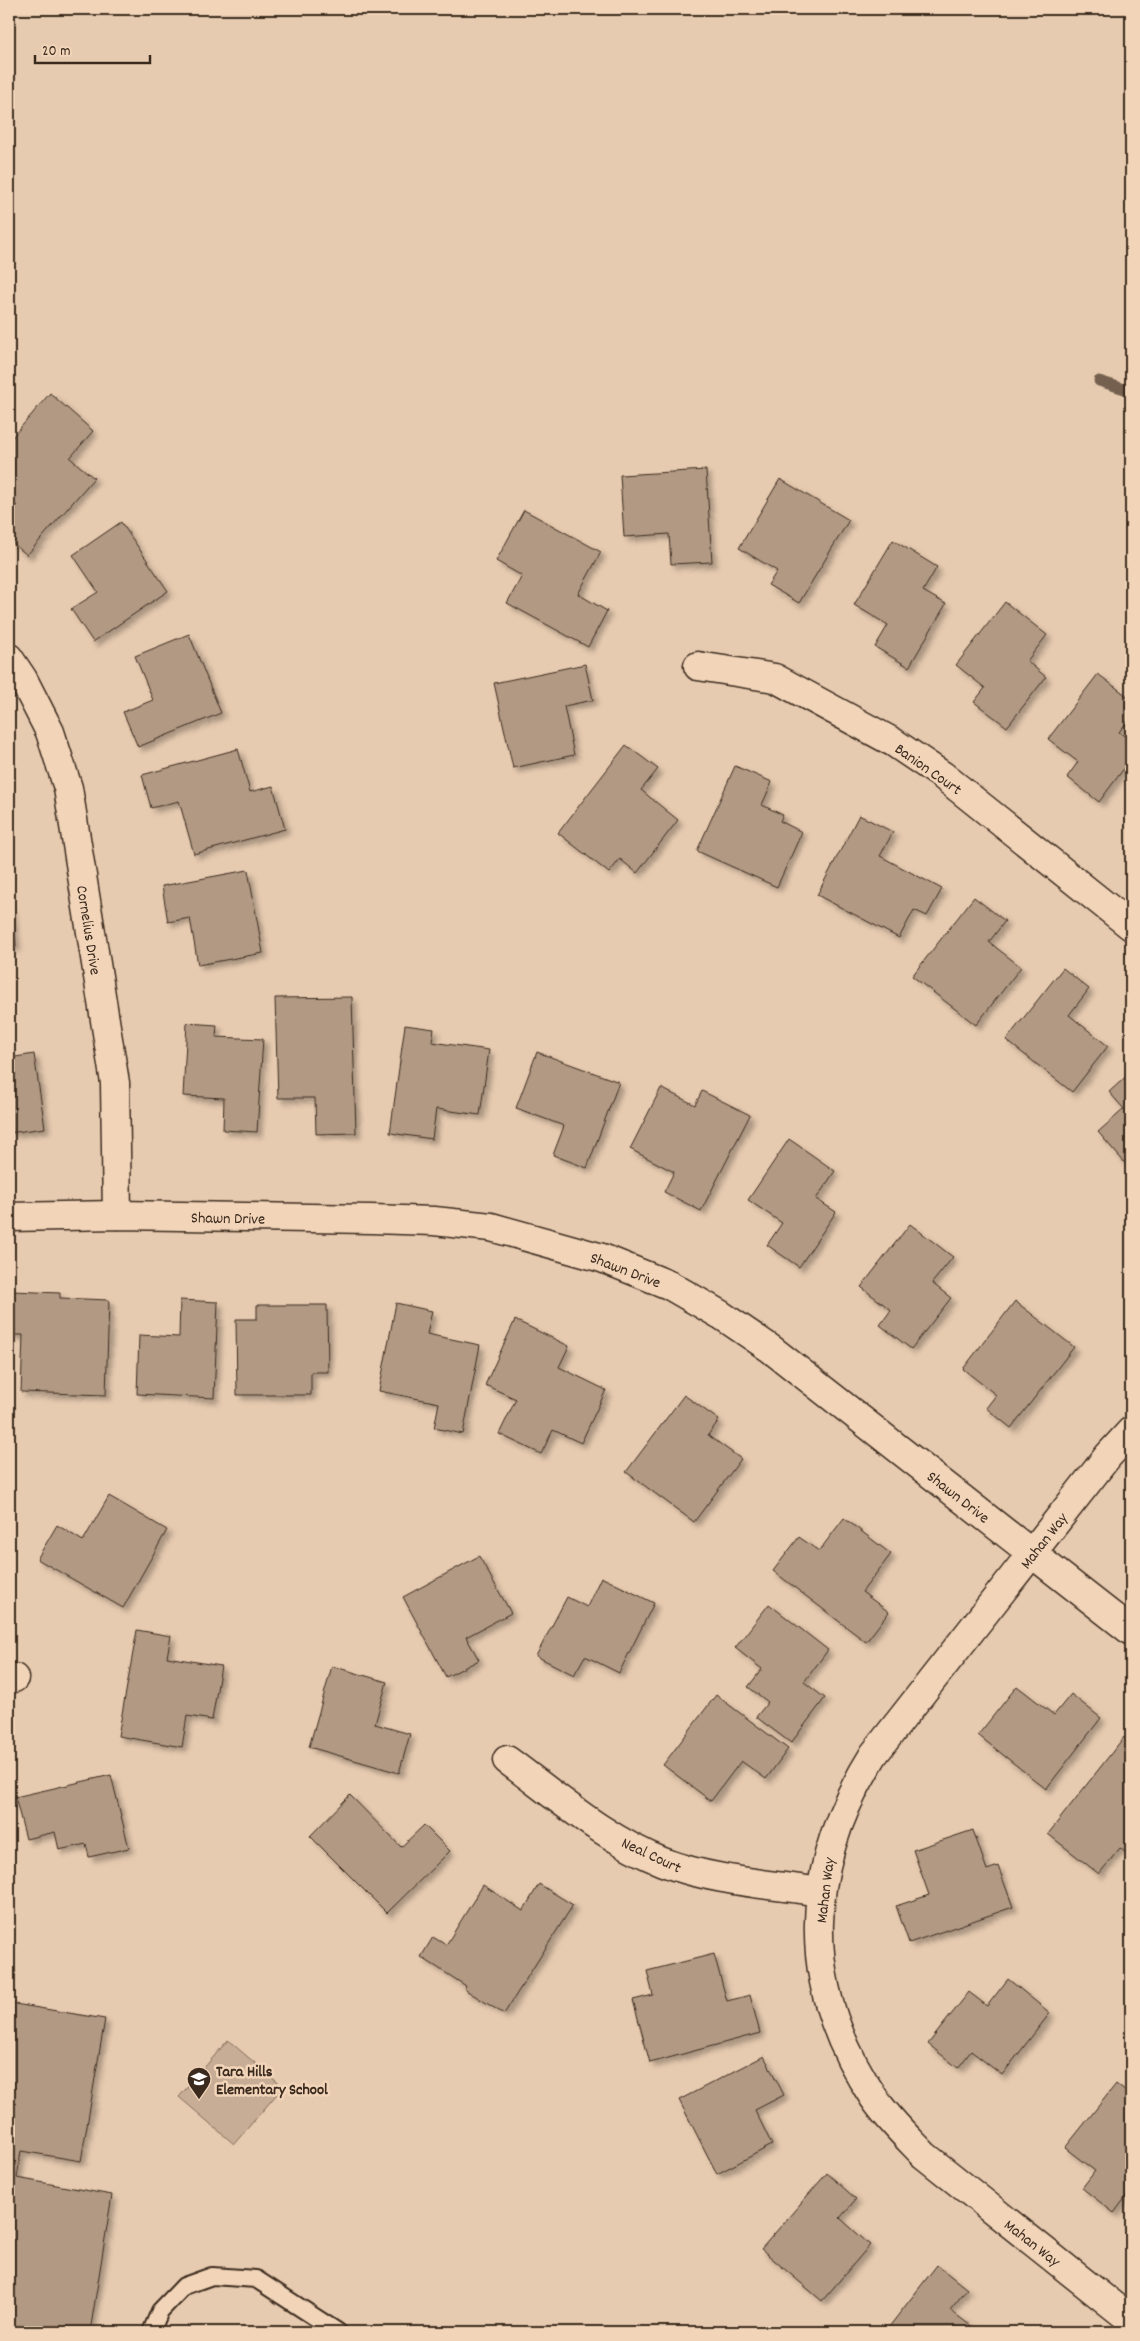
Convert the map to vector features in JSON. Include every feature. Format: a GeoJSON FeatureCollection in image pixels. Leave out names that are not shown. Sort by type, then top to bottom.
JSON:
{"type":"FeatureCollection","features":[{"type":"Feature","properties":{"kind":"street","name":"Cornelius Drive"},"geometry":{"type":"LineString","coordinates":[[9,658],[23,679],[50,732],[68,788],[115,1083],[117,1215]]}},
{"type":"Feature","properties":{"kind":"street","name":"Banion Court"},"geometry":{"type":"LineString","coordinates":[[698,666],[775,678],[893,742],[942,775],[1131,926]]}},
{"type":"Feature","properties":{"kind":"street","name":"Shawn Drive"},"geometry":{"type":"LineString","coordinates":[[9,1217],[117,1215],[434,1221],[491,1227],[602,1258],[669,1286],[728,1320],[771,1349],[1131,1630]]}},
{"type":"Feature","properties":{"kind":"street","name":"Mahan Way"},"geometry":{"type":"LineString","coordinates":[[1131,1431],[1108,1456],[874,1754],[856,1783],[829,1850],[820,1892],[819,1926],[821,1962],[828,1997],[838,2030],[854,2067],[875,2100],[924,2155],[1131,2320]]}},
{"type":"Feature","properties":{"kind":"street","name":"Neal Court"},"geometry":{"type":"LineString","coordinates":[[507,1760],[608,1833],[662,1862],[717,1878],[820,1892]]}},
{"type":"Feature","properties":{"kind":"lane"},"geometry":{"type":"LineString","coordinates":[[152,2332],[160,2311],[184,2286],[212,2276],[256,2279],[338,2332]]}},
{"type":"Feature","properties":{"kind":"shaded area"},"geometry":{"type":"Polygon","coordinates":[[[228,2040],[283,2087],[234,2144],[179,2097],[228,2040]]]}},
{"type":"Feature","properties":{"kind":"building"},"geometry":{"type":"Polygon","coordinates":[[[50,393],[93,431],[70,458],[94,478],[27,555],[9,540],[9,515],[17,506],[9,499],[9,441],[50,393]]]}},
{"type":"Feature","properties":{"kind":"building"},"geometry":{"type":"Polygon","coordinates":[[[706,470],[712,562],[671,564],[669,534],[624,537],[620,475],[706,470]]]}},
{"type":"Feature","properties":{"kind":"building"},"geometry":{"type":"Polygon","coordinates":[[[780,479],[849,520],[799,603],[768,585],[777,571],[739,548],[780,479]]]}},
{"type":"Feature","properties":{"kind":"building"},"geometry":{"type":"Polygon","coordinates":[[[524,510],[601,552],[578,594],[607,611],[588,647],[507,603],[522,576],[496,561],[524,510]]]}},
{"type":"Feature","properties":{"kind":"building"},"geometry":{"type":"Polygon","coordinates":[[[121,522],[168,591],[93,642],[71,609],[98,592],[73,555],[121,522]]]}},
{"type":"Feature","properties":{"kind":"building"},"geometry":{"type":"Polygon","coordinates":[[[893,540],[937,567],[923,591],[946,604],[909,667],[875,647],[888,625],[854,605],[893,540]]]}},
{"type":"Feature","properties":{"kind":"building"},"geometry":{"type":"Polygon","coordinates":[[[1005,602],[1047,635],[1027,661],[1046,677],[1007,727],[974,702],[985,688],[956,665],[1005,602]]]}},
{"type":"Feature","properties":{"kind":"building"},"geometry":{"type":"Polygon","coordinates":[[[189,634],[221,713],[138,747],[123,712],[153,700],[135,656],[189,634]]]}},
{"type":"Feature","properties":{"kind":"building"},"geometry":{"type":"Polygon","coordinates":[[[585,664],[593,700],[564,706],[574,755],[513,768],[494,683],[585,664]]]}},
{"type":"Feature","properties":{"kind":"building"},"geometry":{"type":"Polygon","coordinates":[[[1098,674],[1131,699],[1131,717],[1119,732],[1131,741],[1131,759],[1099,802],[1067,777],[1078,762],[1048,739],[1098,674]]]}},
{"type":"Feature","properties":{"kind":"building"},"geometry":{"type":"Polygon","coordinates":[[[626,745],[658,769],[641,790],[678,820],[637,873],[620,859],[609,873],[558,833],[626,745]]]}},
{"type":"Feature","properties":{"kind":"building"},"geometry":{"type":"Polygon","coordinates":[[[238,749],[250,792],[273,786],[285,829],[194,854],[179,801],[151,808],[142,775],[238,749]]]}},
{"type":"Feature","properties":{"kind":"building"},"geometry":{"type":"Polygon","coordinates":[[[735,766],[772,782],[762,805],[783,815],[780,821],[802,832],[777,887],[697,851],[735,766]]]}},
{"type":"Feature","properties":{"kind":"building"},"geometry":{"type":"Polygon","coordinates":[[[859,815],[893,832],[880,856],[942,889],[927,916],[914,910],[899,938],[817,895],[859,815]]]}},
{"type":"Feature","properties":{"kind":"building"},"geometry":{"type":"Polygon","coordinates":[[[248,870],[263,953],[198,965],[190,918],[168,922],[162,886],[248,870]]]}},
{"type":"Feature","properties":{"kind":"building"},"geometry":{"type":"Polygon","coordinates":[[[974,897],[1005,921],[989,942],[1021,967],[976,1025],[912,976],[974,897]]]}},
{"type":"Feature","properties":{"kind":"building"},"geometry":{"type":"Polygon","coordinates":[[[9,907],[11,907],[16,946],[9,947],[9,907]]]}},
{"type":"Feature","properties":{"kind":"building"},"geometry":{"type":"Polygon","coordinates":[[[1063,968],[1089,989],[1069,1015],[1108,1046],[1072,1092],[1006,1040],[1063,968]]]}},
{"type":"Feature","properties":{"kind":"building"},"geometry":{"type":"Polygon","coordinates":[[[352,997],[356,1133],[316,1134],[315,1098],[278,1098],[275,998],[352,997]]]}},
{"type":"Feature","properties":{"kind":"building"},"geometry":{"type":"Polygon","coordinates":[[[187,1023],[217,1025],[216,1037],[263,1039],[257,1132],[223,1130],[224,1098],[183,1096],[187,1023]]]}},
{"type":"Feature","properties":{"kind":"building"},"geometry":{"type":"Polygon","coordinates":[[[405,1025],[434,1029],[432,1042],[489,1050],[480,1115],[436,1109],[432,1139],[390,1133],[405,1025]]]}},
{"type":"Feature","properties":{"kind":"building"},"geometry":{"type":"Polygon","coordinates":[[[537,1052],[619,1082],[587,1168],[553,1155],[564,1126],[516,1108],[537,1052]]]}},
{"type":"Feature","properties":{"kind":"building"},"geometry":{"type":"Polygon","coordinates":[[[34,1054],[45,1128],[9,1133],[9,1058],[34,1054]]]}},
{"type":"Feature","properties":{"kind":"building"},"geometry":{"type":"Polygon","coordinates":[[[1131,1072],[1131,1170],[1098,1132],[1124,1109],[1109,1092],[1131,1072]]]}},
{"type":"Feature","properties":{"kind":"building"},"geometry":{"type":"Polygon","coordinates":[[[661,1088],[695,1105],[702,1091],[750,1115],[701,1211],[664,1192],[674,1172],[630,1149],[661,1088]]]}},
{"type":"Feature","properties":{"kind":"building"},"geometry":{"type":"Polygon","coordinates":[[[789,1139],[835,1171],[816,1199],[836,1212],[799,1267],[767,1245],[782,1223],[748,1200],[789,1139]]]}},
{"type":"Feature","properties":{"kind":"building"},"geometry":{"type":"Polygon","coordinates":[[[910,1224],[953,1257],[932,1283],[951,1298],[911,1349],[880,1325],[891,1310],[861,1287],[910,1224]]]}},
{"type":"Feature","properties":{"kind":"building"},"geometry":{"type":"Polygon","coordinates":[[[12,1291],[60,1293],[60,1298],[109,1300],[106,1395],[21,1392],[23,1335],[10,1335],[12,1291]]]}},
{"type":"Feature","properties":{"kind":"building"},"geometry":{"type":"Polygon","coordinates":[[[180,1300],[218,1302],[214,1398],[137,1394],[139,1335],[179,1337],[180,1300]]]}},
{"type":"Feature","properties":{"kind":"building"},"geometry":{"type":"Polygon","coordinates":[[[1015,1301],[1074,1347],[1011,1428],[986,1408],[996,1395],[963,1369],[1015,1301]]]}},
{"type":"Feature","properties":{"kind":"building"},"geometry":{"type":"Polygon","coordinates":[[[396,1303],[432,1311],[427,1334],[480,1345],[463,1434],[434,1428],[439,1403],[379,1391],[396,1303]]]}},
{"type":"Feature","properties":{"kind":"building"},"geometry":{"type":"Polygon","coordinates":[[[257,1305],[327,1305],[328,1372],[311,1372],[311,1395],[237,1395],[236,1319],[257,1319],[257,1305]]]}},
{"type":"Feature","properties":{"kind":"building"},"geometry":{"type":"Polygon","coordinates":[[[515,1320],[569,1346],[559,1367],[606,1390],[581,1443],[553,1430],[541,1454],[499,1434],[516,1399],[485,1385],[515,1320]]]}},
{"type":"Feature","properties":{"kind":"building"},"geometry":{"type":"Polygon","coordinates":[[[684,1395],[719,1420],[708,1435],[741,1459],[694,1522],[626,1472],[684,1395]]]}},
{"type":"Feature","properties":{"kind":"building"},"geometry":{"type":"Polygon","coordinates":[[[109,1496],[167,1530],[123,1608],[37,1559],[57,1525],[83,1541],[109,1496]]]}},
{"type":"Feature","properties":{"kind":"building"},"geometry":{"type":"Polygon","coordinates":[[[844,1518],[891,1554],[862,1592],[889,1612],[866,1642],[773,1571],[799,1537],[819,1551],[844,1518]]]}},
{"type":"Feature","properties":{"kind":"building"},"geometry":{"type":"Polygon","coordinates":[[[479,1556],[511,1613],[466,1637],[479,1660],[446,1677],[403,1597],[479,1556]]]}},
{"type":"Feature","properties":{"kind":"building"},"geometry":{"type":"Polygon","coordinates":[[[601,1577],[654,1603],[619,1673],[585,1656],[574,1675],[536,1656],[567,1597],[587,1607],[601,1577]]]}},
{"type":"Feature","properties":{"kind":"building"},"geometry":{"type":"Polygon","coordinates":[[[769,1604],[828,1650],[804,1682],[825,1698],[791,1743],[756,1717],[768,1702],[748,1687],[762,1669],[735,1648],[769,1604]]]}},
{"type":"Feature","properties":{"kind":"building"},"geometry":{"type":"Polygon","coordinates":[[[137,1630],[171,1636],[167,1657],[221,1666],[212,1720],[187,1716],[182,1747],[118,1736],[137,1630]]]}},
{"type":"Feature","properties":{"kind":"building"},"geometry":{"type":"Polygon","coordinates":[[[332,1666],[387,1682],[375,1724],[410,1734],[399,1773],[309,1747],[332,1666]]]}},
{"type":"Feature","properties":{"kind":"building"},"geometry":{"type":"Polygon","coordinates":[[[1017,1686],[1054,1715],[1071,1694],[1101,1718],[1046,1789],[978,1735],[1017,1686]]]}},
{"type":"Feature","properties":{"kind":"building"},"geometry":{"type":"Polygon","coordinates":[[[716,1695],[788,1749],[766,1779],[741,1761],[711,1801],[663,1765],[716,1695]]]}},
{"type":"Feature","properties":{"kind":"building"},"geometry":{"type":"Polygon","coordinates":[[[1124,1737],[1131,1742],[1131,1857],[1120,1848],[1099,1874],[1048,1834],[1124,1737]]]}},
{"type":"Feature","properties":{"kind":"building"},"geometry":{"type":"Polygon","coordinates":[[[111,1775],[129,1848],[89,1857],[86,1844],[59,1850],[55,1832],[26,1839],[15,1797],[111,1775]]]}},
{"type":"Feature","properties":{"kind":"building"},"geometry":{"type":"Polygon","coordinates":[[[350,1795],[401,1847],[424,1825],[450,1851],[387,1913],[310,1836],[350,1795]]]}},
{"type":"Feature","properties":{"kind":"building"},"geometry":{"type":"Polygon","coordinates":[[[973,1830],[987,1870],[998,1866],[1013,1907],[909,1943],[896,1906],[929,1895],[913,1850],[973,1830]]]}},
{"type":"Feature","properties":{"kind":"building"},"geometry":{"type":"Polygon","coordinates":[[[539,1884],[573,1905],[504,2014],[464,1989],[466,1986],[421,1957],[433,1937],[446,1945],[483,1885],[523,1911],[539,1884]]]}},
{"type":"Feature","properties":{"kind":"building"},"geometry":{"type":"Polygon","coordinates":[[[714,1954],[727,2001],[750,1995],[760,2033],[650,2063],[633,2000],[653,1995],[647,1971],[714,1954]]]}},
{"type":"Feature","properties":{"kind":"building"},"geometry":{"type":"Polygon","coordinates":[[[1008,1979],[1050,2013],[1002,2075],[971,2051],[958,2068],[928,2044],[969,1992],[987,2006],[1008,1979]]]}},
{"type":"Feature","properties":{"kind":"building"},"geometry":{"type":"Polygon","coordinates":[[[9,2003],[105,2019],[81,2161],[21,2151],[17,2178],[112,2195],[90,2332],[9,2330],[9,2003]]]}},
{"type":"Feature","properties":{"kind":"building"},"geometry":{"type":"Polygon","coordinates":[[[764,2056],[784,2095],[755,2110],[772,2145],[717,2174],[679,2100],[764,2056]]]}},
{"type":"Feature","properties":{"kind":"building"},"geometry":{"type":"Polygon","coordinates":[[[1116,2084],[1131,2096],[1131,2190],[1114,2213],[1082,2188],[1095,2171],[1065,2148],[1116,2084]]]}},
{"type":"Feature","properties":{"kind":"building"},"geometry":{"type":"Polygon","coordinates":[[[827,2173],[856,2199],[840,2218],[870,2245],[822,2301],[761,2249],[827,2173]]]}},
{"type":"Feature","properties":{"kind":"building"},"geometry":{"type":"Polygon","coordinates":[[[937,2265],[967,2289],[950,2310],[979,2332],[885,2332],[937,2265]]]}},
{"type":"Feature","properties":{"kind":"waterway"},"geometry":{"type":"LineString","coordinates":[[1099,381],[1131,391]]}},
{"type":"Feature","properties":{"kind":"place","name":"Tara Hills Elementary School"},"geometry":{"type":"Point","coordinates":[199,2100]}}]}
